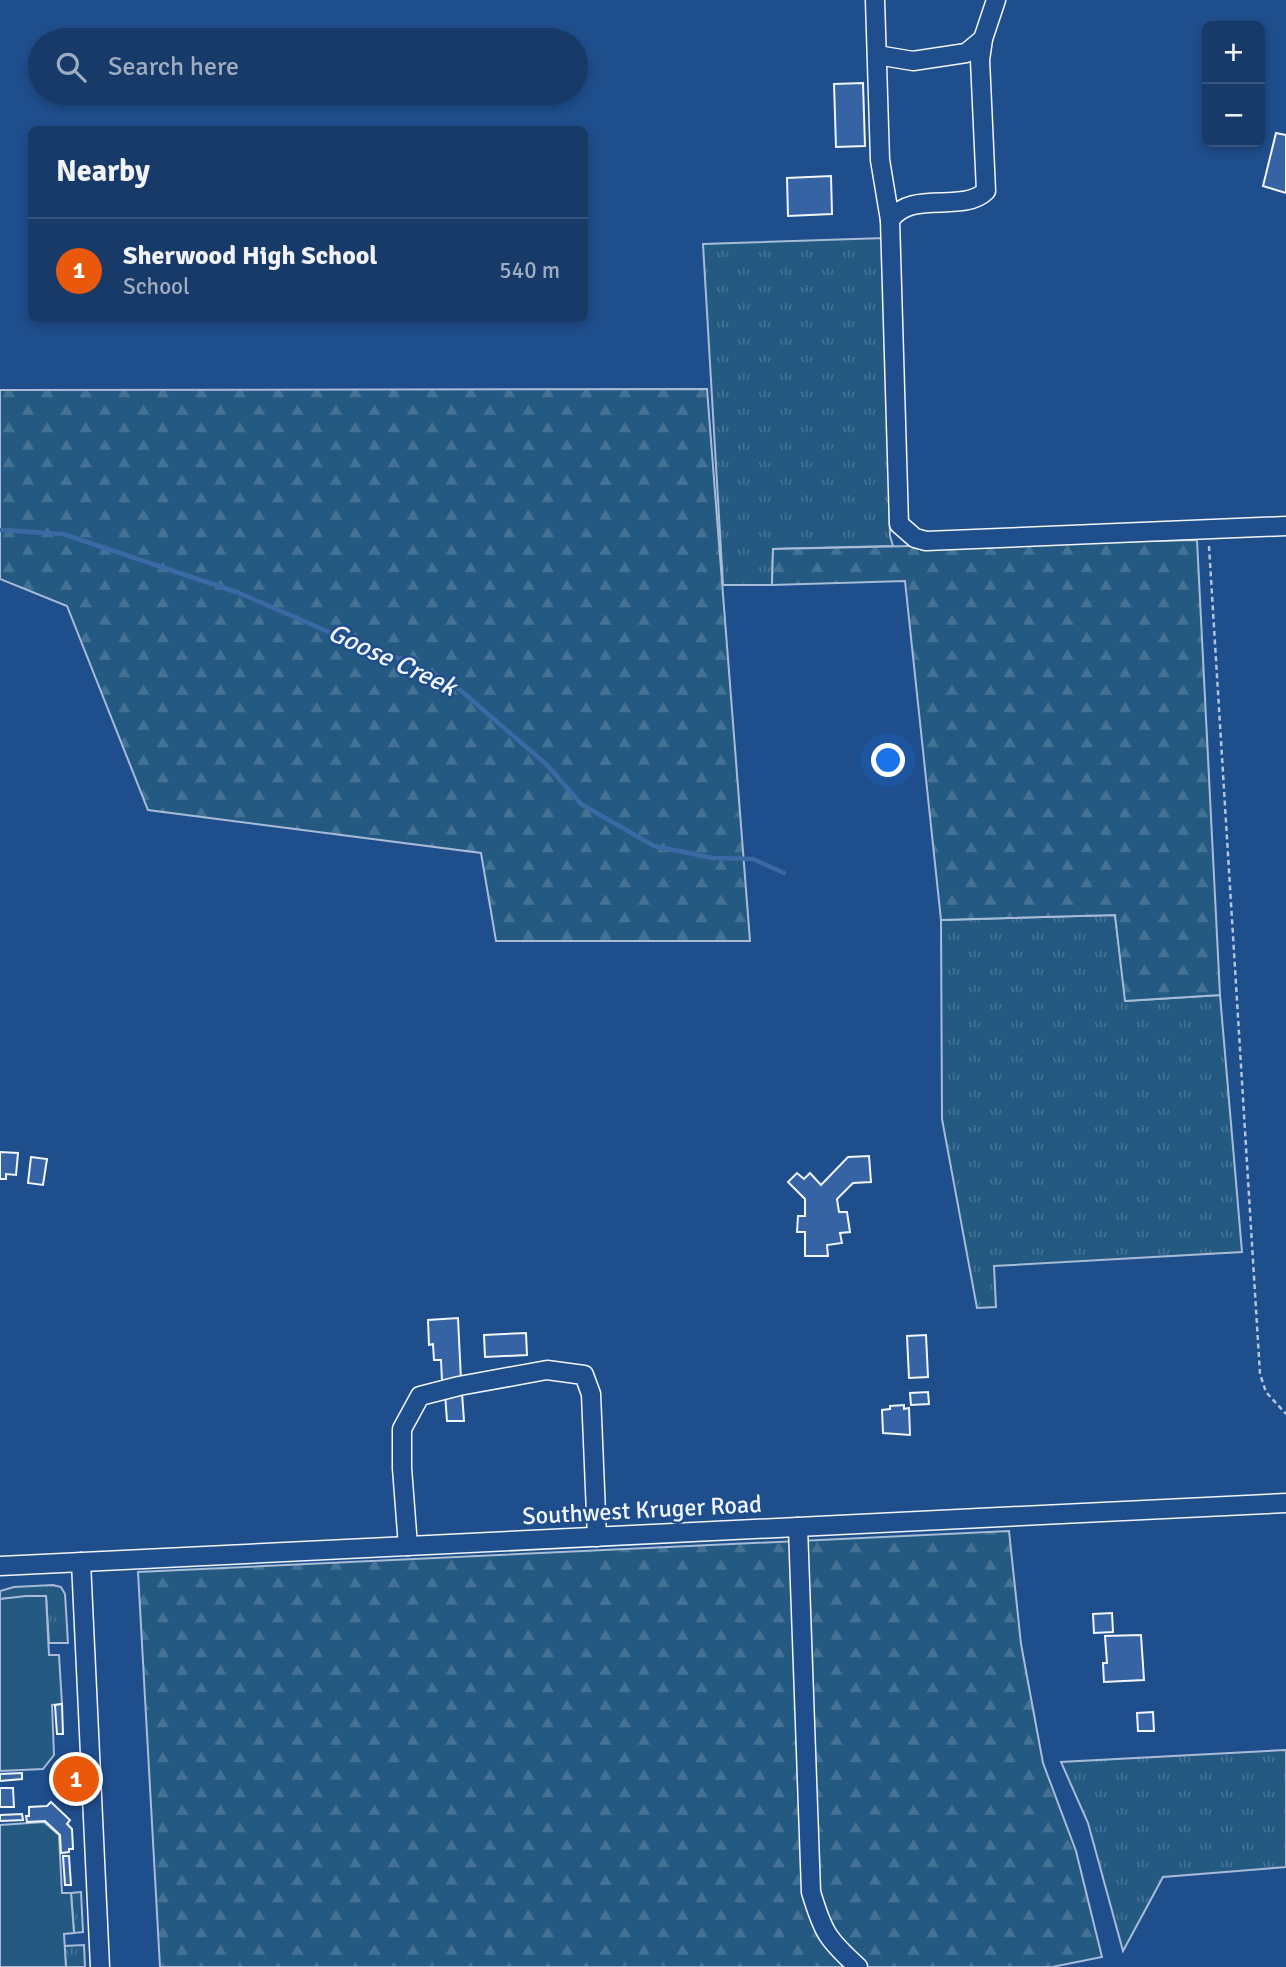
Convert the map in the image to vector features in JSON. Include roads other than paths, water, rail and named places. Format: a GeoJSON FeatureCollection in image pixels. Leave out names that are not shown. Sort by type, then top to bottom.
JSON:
{"type":"FeatureCollection","features":[{"type":"Feature","properties":{"kind":"street"},"geometry":{"type":"LineString","coordinates":[[875,0],[880,160],[890,220],[899,524],[907,533],[926,541],[1286,526]]}},
{"type":"Feature","properties":{"kind":"street"},"geometry":{"type":"LineString","coordinates":[[890,220],[896,212],[911,205],[970,200],[986,191],[980,60],[983,39],[996,0]]}},
{"type":"Feature","properties":{"kind":"street"},"geometry":{"type":"LineString","coordinates":[[877,55],[913,61],[966,52],[983,39]]}},
{"type":"Feature","properties":{"kind":"street"},"geometry":{"type":"LineString","coordinates":[[408,1546],[402,1429],[420,1396],[459,1385],[547,1370],[584,1375],[591,1394],[597,1537]]}},
{"type":"Feature","properties":{"kind":"street","name":"Southwest Kruger Road"},"geometry":{"type":"LineString","coordinates":[[0,1566],[1286,1503]]}},
{"type":"Feature","properties":{"kind":"street"},"geometry":{"type":"LineString","coordinates":[[798,1527],[811,1892],[821,1926],[834,1945],[858,1967]]}},
{"type":"Feature","properties":{"kind":"street"},"geometry":{"type":"LineString","coordinates":[[81,1562],[100,1967]]}},
{"type":"Feature","properties":{"kind":"waterway","name":"Goose Creek"},"geometry":{"type":"LineString","coordinates":[[0,530],[63,534],[239,593],[368,649],[405,660],[452,683],[547,765],[581,804],[654,846],[713,858],[753,859],[784,873]]}},
{"type":"Feature","properties":{"kind":"place","name":"Sherwood High School"},"geometry":{"type":"Point","coordinates":[76,1779]}}]}
